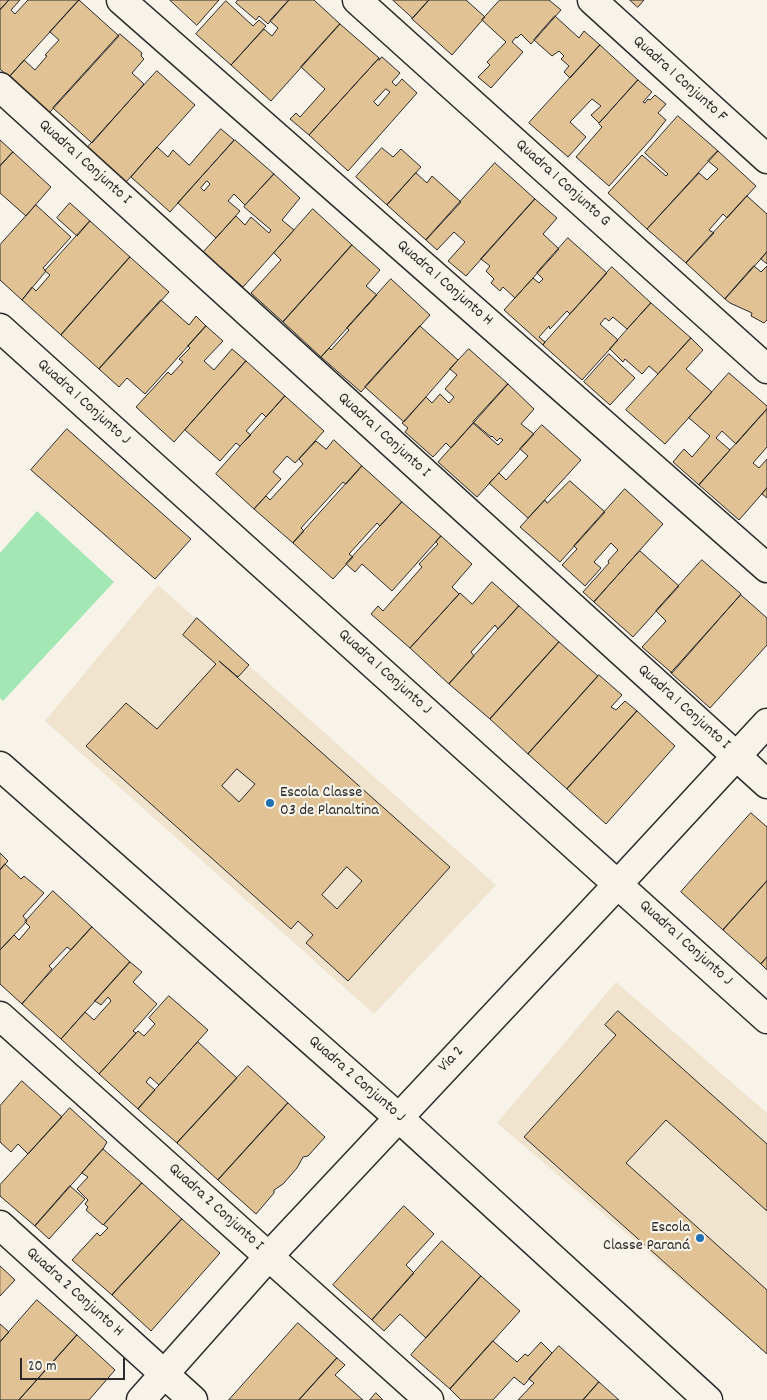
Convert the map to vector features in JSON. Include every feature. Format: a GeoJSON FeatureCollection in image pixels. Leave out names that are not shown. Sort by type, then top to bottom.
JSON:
{"type":"FeatureCollection","features":[{"type":"Feature","properties":{"kind":"street","name":"Quadra 1 Conjunto H"},"geometry":{"type":"LineString","coordinates":[[121,0],[767,568]]}},
{"type":"Feature","properties":{"kind":"street","name":"Quadra 1 Conjunto G"},"geometry":{"type":"LineString","coordinates":[[357,0],[767,369]]}},
{"type":"Feature","properties":{"kind":"street","name":"Quadra 1 Conjunto F"},"geometry":{"type":"LineString","coordinates":[[592,0],[767,159]]}},
{"type":"Feature","properties":{"kind":"street","name":"Quadra 1 Conjunto I"},"geometry":{"type":"LineString","coordinates":[[0,87],[767,784]]}},
{"type":"Feature","properties":{"kind":"street","name":"Quadra 1 Conjunto J"},"geometry":{"type":"LineString","coordinates":[[0,328],[767,1019]]}},
{"type":"Feature","properties":{"kind":"street","name":"Via 2"},"geometry":{"type":"LineString","coordinates":[[141,1400],[269,1256],[767,723]]}},
{"type":"Feature","properties":{"kind":"street","name":"Quadra 2 Conjunto J"},"geometry":{"type":"LineString","coordinates":[[0,766],[398,1117],[708,1400]]}},
{"type":"Feature","properties":{"kind":"street","name":"Quadra 2 Conjunto I"},"geometry":{"type":"LineString","coordinates":[[0,1016],[429,1400]]}},
{"type":"Feature","properties":{"kind":"street","name":"Quadra 2 Conjunto H"},"geometry":{"type":"LineString","coordinates":[[0,1225],[193,1400]]}},
{"type":"Feature","properties":{"kind":"shaded area","name":"Escola Classe 03 de Planaltina"},"geometry":{"type":"Polygon","coordinates":[[[158,585],[496,885],[374,1014],[45,721],[158,585]]]}},
{"type":"Feature","properties":{"kind":"shaded area","name":"Escola Classe Paraná"},"geometry":{"type":"Polygon","coordinates":[[[616,982],[767,1113],[767,1354],[497,1123],[616,982]]]}},
{"type":"Feature","properties":{"kind":"green space"},"geometry":{"type":"Polygon","coordinates":[[[37,511],[114,582],[3,701],[0,698],[0,553],[37,511]]]}},
{"type":"Feature","properties":{"kind":"building"},"geometry":{"type":"Polygon","coordinates":[[[0,0],[9,0],[0,10],[0,0]]]}},
{"type":"Feature","properties":{"kind":"building"},"geometry":{"type":"Polygon","coordinates":[[[9,0],[20,0],[11,10],[15,14],[28,0],[79,0],[9,77],[0,69],[0,10],[9,0]]]}},
{"type":"Feature","properties":{"kind":"building"},"geometry":{"type":"Polygon","coordinates":[[[79,0],[119,36],[49,113],[9,77],[24,60],[35,70],[47,56],[45,55],[59,40],[50,32],[79,0]]]}},
{"type":"Feature","properties":{"kind":"building"},"geometry":{"type":"Polygon","coordinates":[[[170,0],[219,0],[197,25],[170,0]]]}},
{"type":"Feature","properties":{"kind":"building"},"geometry":{"type":"Polygon","coordinates":[[[238,0],[289,0],[268,24],[259,16],[256,20],[236,3],[238,0]]]}},
{"type":"Feature","properties":{"kind":"building"},"geometry":{"type":"Polygon","coordinates":[[[289,0],[314,0],[340,24],[271,101],[231,65],[264,29],[272,36],[278,28],[270,21],[289,0]]]}},
{"type":"Feature","properties":{"kind":"building"},"geometry":{"type":"Polygon","coordinates":[[[393,0],[429,0],[413,18],[393,0]]]}},
{"type":"Feature","properties":{"kind":"building"},"geometry":{"type":"Polygon","coordinates":[[[429,0],[466,0],[485,17],[452,55],[412,19],[429,0]]]}},
{"type":"Feature","properties":{"kind":"building"},"geometry":{"type":"Polygon","coordinates":[[[500,0],[549,0],[561,10],[531,44],[521,34],[516,37],[512,42],[523,52],[491,88],[478,77],[490,65],[487,62],[506,42],[482,20],[500,0]]]}},
{"type":"Feature","properties":{"kind":"building"},"geometry":{"type":"Polygon","coordinates":[[[630,0],[644,0],[638,7],[630,0]]]}},
{"type":"Feature","properties":{"kind":"building"},"geometry":{"type":"Polygon","coordinates":[[[226,1],[253,26],[259,20],[266,26],[231,65],[196,34],[226,1]]]}},
{"type":"Feature","properties":{"kind":"building"},"geometry":{"type":"Polygon","coordinates":[[[555,16],[579,38],[584,31],[600,45],[570,78],[564,72],[569,66],[561,59],[564,56],[559,51],[552,56],[534,40],[555,16]]]}},
{"type":"Feature","properties":{"kind":"building"},"geometry":{"type":"Polygon","coordinates":[[[340,24],[379,58],[309,135],[290,119],[296,113],[300,117],[325,89],[301,67],[340,24]]]}},
{"type":"Feature","properties":{"kind":"building"},"geometry":{"type":"Polygon","coordinates":[[[120,34],[142,53],[141,56],[144,59],[132,73],[144,84],[92,143],[53,108],[120,34]]]}},
{"type":"Feature","properties":{"kind":"building"},"geometry":{"type":"Polygon","coordinates":[[[600,45],[638,80],[599,123],[591,115],[601,106],[592,99],[570,122],[586,137],[568,157],[529,123],[600,45]]]}},
{"type":"Feature","properties":{"kind":"building"},"geometry":{"type":"Polygon","coordinates":[[[382,57],[400,73],[392,82],[396,86],[402,79],[417,93],[348,171],[309,135],[379,58],[379,60],[382,57]],[[386,89],[374,102],[378,106],[390,92],[386,89]]]}},
{"type":"Feature","properties":{"kind":"building"},"geometry":{"type":"Polygon","coordinates":[[[157,71],[195,105],[126,182],[87,148],[157,71]]]}},
{"type":"Feature","properties":{"kind":"building"},"geometry":{"type":"Polygon","coordinates":[[[638,80],[652,92],[643,102],[645,103],[655,95],[666,104],[658,113],[666,120],[609,186],[576,157],[602,127],[599,124],[638,80]]]}},
{"type":"Feature","properties":{"kind":"building"},"geometry":{"type":"Polygon","coordinates":[[[678,116],[718,151],[647,229],[608,193],[642,155],[666,176],[668,174],[645,153],[678,116]]]}},
{"type":"Feature","properties":{"kind":"building"},"geometry":{"type":"Polygon","coordinates":[[[221,129],[234,140],[170,212],[131,177],[157,147],[168,157],[173,150],[189,165],[221,129]]]}},
{"type":"Feature","properties":{"kind":"building"},"geometry":{"type":"Polygon","coordinates":[[[0,140],[13,152],[0,166],[0,140]]]}},
{"type":"Feature","properties":{"kind":"building"},"geometry":{"type":"Polygon","coordinates":[[[235,140],[274,174],[245,205],[234,194],[228,201],[240,211],[216,238],[178,203],[235,140]],[[207,181],[201,188],[204,191],[210,184],[207,181]]]}},
{"type":"Feature","properties":{"kind":"building"},"geometry":{"type":"Polygon","coordinates":[[[382,148],[393,157],[401,149],[421,167],[387,205],[356,177],[382,148]]]}},
{"type":"Feature","properties":{"kind":"building"},"geometry":{"type":"Polygon","coordinates":[[[718,151],[756,186],[727,218],[723,214],[709,230],[714,233],[686,263],[647,229],[699,173],[707,180],[718,169],[708,161],[718,151]]]}},
{"type":"Feature","properties":{"kind":"building"},"geometry":{"type":"Polygon","coordinates":[[[13,152],[51,187],[26,216],[0,193],[0,166],[13,152]]]}},
{"type":"Feature","properties":{"kind":"building"},"geometry":{"type":"Polygon","coordinates":[[[495,163],[535,199],[466,276],[448,261],[465,242],[454,232],[437,250],[426,240],[495,163]]]}},
{"type":"Feature","properties":{"kind":"building"},"geometry":{"type":"Polygon","coordinates":[[[416,173],[427,183],[432,176],[461,202],[426,240],[387,205],[416,173]]]}},
{"type":"Feature","properties":{"kind":"building"},"geometry":{"type":"Polygon","coordinates":[[[274,174],[300,198],[282,220],[294,230],[243,287],[203,252],[236,216],[245,225],[251,217],[269,233],[271,230],[244,207],[274,174]]]}},
{"type":"Feature","properties":{"kind":"building"},"geometry":{"type":"Polygon","coordinates":[[[747,196],[767,214],[767,252],[725,299],[686,263],[747,196]]]}},
{"type":"Feature","properties":{"kind":"building"},"geometry":{"type":"Polygon","coordinates":[[[535,199],[557,218],[543,234],[559,249],[515,298],[503,287],[500,291],[491,283],[494,279],[486,271],[490,266],[481,259],[535,199]]]}},
{"type":"Feature","properties":{"kind":"building"},"geometry":{"type":"Polygon","coordinates":[[[70,203],[90,221],[77,236],[57,218],[70,203]]]}},
{"type":"Feature","properties":{"kind":"building"},"geometry":{"type":"Polygon","coordinates":[[[36,205],[71,237],[43,268],[46,271],[22,300],[0,280],[0,245],[36,205]]]}},
{"type":"Feature","properties":{"kind":"building"},"geometry":{"type":"Polygon","coordinates":[[[313,209],[352,245],[283,322],[251,293],[281,260],[274,253],[313,209]]]}},
{"type":"Feature","properties":{"kind":"building"},"geometry":{"type":"Polygon","coordinates":[[[90,221],[130,257],[61,335],[22,300],[32,287],[36,291],[50,275],[45,271],[90,221]]]}},
{"type":"Feature","properties":{"kind":"building"},"geometry":{"type":"Polygon","coordinates":[[[568,238],[607,273],[570,314],[567,311],[550,329],[549,326],[539,337],[545,342],[543,345],[504,310],[533,278],[539,283],[543,279],[537,273],[568,238]]]}},
{"type":"Feature","properties":{"kind":"building"},"geometry":{"type":"Polygon","coordinates":[[[352,245],[380,270],[366,286],[377,295],[321,357],[283,322],[352,245]]]}},
{"type":"Feature","properties":{"kind":"building"},"geometry":{"type":"Polygon","coordinates":[[[767,252],[767,264],[761,259],[767,252]]]}},
{"type":"Feature","properties":{"kind":"building"},"geometry":{"type":"Polygon","coordinates":[[[130,257],[169,292],[99,369],[61,335],[130,257]]]}},
{"type":"Feature","properties":{"kind":"building"},"geometry":{"type":"Polygon","coordinates":[[[754,266],[761,272],[767,266],[767,320],[764,323],[751,316],[752,313],[725,299],[754,266]]]}},
{"type":"Feature","properties":{"kind":"building"},"geometry":{"type":"Polygon","coordinates":[[[612,267],[651,303],[627,329],[613,317],[609,321],[605,318],[600,324],[618,340],[582,380],[543,345],[612,267]]]}},
{"type":"Feature","properties":{"kind":"building"},"geometry":{"type":"Polygon","coordinates":[[[391,279],[430,315],[361,392],[321,357],[329,348],[331,350],[349,330],[347,328],[391,279]]]}},
{"type":"Feature","properties":{"kind":"building"},"geometry":{"type":"Polygon","coordinates":[[[161,300],[189,325],[196,316],[206,326],[145,394],[127,378],[119,387],[99,369],[161,300]]]}},
{"type":"Feature","properties":{"kind":"building"},"geometry":{"type":"Polygon","coordinates":[[[651,303],[691,338],[658,374],[649,366],[642,374],[625,359],[623,362],[610,349],[651,303]]]}},
{"type":"Feature","properties":{"kind":"building"},"geometry":{"type":"Polygon","coordinates":[[[206,326],[223,341],[204,361],[214,370],[232,349],[246,361],[174,442],[136,407],[168,372],[171,375],[183,362],[179,359],[190,348],[188,346],[206,326]]]}},
{"type":"Feature","properties":{"kind":"building"},"geometry":{"type":"Polygon","coordinates":[[[420,326],[458,360],[404,422],[365,387],[420,326]]]}},
{"type":"Feature","properties":{"kind":"building"},"geometry":{"type":"Polygon","coordinates":[[[691,338],[703,350],[686,369],[712,392],[665,444],[626,410],[691,338]]]}},
{"type":"Feature","properties":{"kind":"building"},"geometry":{"type":"Polygon","coordinates":[[[469,349],[508,384],[451,448],[446,443],[433,457],[405,432],[408,428],[402,423],[426,397],[432,403],[440,394],[449,403],[454,397],[445,389],[457,375],[450,369],[469,349]]]}},
{"type":"Feature","properties":{"kind":"building"},"geometry":{"type":"Polygon","coordinates":[[[609,354],[635,378],[610,405],[584,382],[609,354]]]}},
{"type":"Feature","properties":{"kind":"building"},"geometry":{"type":"Polygon","coordinates":[[[246,361],[285,396],[266,417],[262,413],[246,431],[251,435],[240,446],[236,443],[220,461],[185,430],[246,361]]]}},
{"type":"Feature","properties":{"kind":"building"},"geometry":{"type":"Polygon","coordinates":[[[729,373],[767,406],[767,409],[736,444],[722,431],[716,438],[730,450],[699,485],[673,462],[684,449],[692,457],[710,436],[689,418],[729,373]]]}},
{"type":"Feature","properties":{"kind":"building"},"geometry":{"type":"Polygon","coordinates":[[[508,384],[534,409],[521,424],[534,434],[477,497],[438,462],[473,423],[498,445],[503,440],[500,438],[497,441],[473,422],[508,384]]]}},
{"type":"Feature","properties":{"kind":"building"},"geometry":{"type":"Polygon","coordinates":[[[285,396],[324,431],[295,463],[287,456],[273,472],[281,479],[254,509],[216,474],[285,396]]]}},
{"type":"Feature","properties":{"kind":"building"},"geometry":{"type":"Polygon","coordinates":[[[767,409],[767,447],[753,463],[759,468],[767,459],[767,488],[739,520],[699,485],[767,409]]]}},
{"type":"Feature","properties":{"kind":"building"},"geometry":{"type":"Polygon","coordinates":[[[542,425],[581,460],[528,518],[489,483],[499,473],[506,480],[528,456],[520,449],[542,425]]]}},
{"type":"Feature","properties":{"kind":"building"},"geometry":{"type":"Polygon","coordinates":[[[67,429],[191,539],[155,579],[31,470],[67,429]]]}},
{"type":"Feature","properties":{"kind":"building"},"geometry":{"type":"Polygon","coordinates":[[[334,440],[362,466],[346,484],[343,482],[301,528],[304,531],[293,543],[254,509],[266,496],[270,500],[303,464],[299,459],[316,441],[326,449],[334,440]]]}},
{"type":"Feature","properties":{"kind":"building"},"geometry":{"type":"Polygon","coordinates":[[[362,466],[402,502],[380,526],[377,523],[349,554],[353,557],[333,579],[293,543],[362,466]]]}},
{"type":"Feature","properties":{"kind":"building"},"geometry":{"type":"Polygon","coordinates":[[[570,481],[605,512],[560,562],[520,527],[545,500],[547,503],[570,481]]]}},
{"type":"Feature","properties":{"kind":"building"},"geometry":{"type":"Polygon","coordinates":[[[767,488],[767,498],[762,494],[767,488]]]}},
{"type":"Feature","properties":{"kind":"building"},"geometry":{"type":"Polygon","coordinates":[[[625,489],[663,524],[594,602],[583,592],[618,550],[611,543],[594,562],[601,568],[585,586],[562,565],[577,549],[574,546],[625,489]]]}},
{"type":"Feature","properties":{"kind":"building"},"geometry":{"type":"Polygon","coordinates":[[[402,502],[441,536],[392,591],[362,564],[355,572],[346,564],[402,502]]]}},
{"type":"Feature","properties":{"kind":"building"},"geometry":{"type":"Polygon","coordinates":[[[441,536],[472,564],[452,587],[459,594],[410,648],[371,614],[378,606],[383,611],[422,567],[419,564],[438,544],[436,542],[441,536]]]}},
{"type":"Feature","properties":{"kind":"building"},"geometry":{"type":"Polygon","coordinates":[[[640,551],[679,586],[633,637],[594,602],[640,551]]]}},
{"type":"Feature","properties":{"kind":"building"},"geometry":{"type":"Polygon","coordinates":[[[702,560],[741,594],[672,673],[642,647],[666,621],[656,611],[702,560]]]}},
{"type":"Feature","properties":{"kind":"building"},"geometry":{"type":"Polygon","coordinates":[[[492,582],[519,606],[498,629],[495,625],[471,652],[474,656],[449,684],[410,648],[460,593],[472,604],[492,582]]]}},
{"type":"Feature","properties":{"kind":"building"},"geometry":{"type":"Polygon","coordinates":[[[741,595],[767,618],[767,645],[710,708],[671,673],[741,595]]]}},
{"type":"Feature","properties":{"kind":"building"},"geometry":{"type":"Polygon","coordinates":[[[519,606],[559,642],[490,719],[449,684],[519,606]]]}},
{"type":"Feature","properties":{"kind":"building","name":"Escola Classe 03 de Planaltina"},"geometry":{"type":"Polygon","coordinates":[[[197,618],[249,665],[238,677],[219,661],[450,867],[348,981],[306,943],[313,935],[298,921],[291,929],[86,746],[126,703],[157,729],[216,664],[183,635],[197,618]],[[237,769],[222,786],[239,802],[255,784],[237,769]],[[347,867],[322,895],[337,909],[362,881],[347,867]]]}},
{"type":"Feature","properties":{"kind":"building"},"geometry":{"type":"Polygon","coordinates":[[[559,642],[598,676],[528,754],[490,719],[559,642]]]}},
{"type":"Feature","properties":{"kind":"building"},"geometry":{"type":"Polygon","coordinates":[[[599,675],[622,695],[611,707],[616,710],[625,701],[637,711],[567,789],[528,754],[599,675]]]}},
{"type":"Feature","properties":{"kind":"building"},"geometry":{"type":"Polygon","coordinates":[[[637,711],[675,746],[606,824],[567,789],[637,711]]]}},
{"type":"Feature","properties":{"kind":"building"},"geometry":{"type":"Polygon","coordinates":[[[751,813],[767,827],[767,881],[723,930],[681,892],[751,813]]]}},
{"type":"Feature","properties":{"kind":"building"},"geometry":{"type":"Polygon","coordinates":[[[0,853],[8,861],[0,870],[0,853]]]}},
{"type":"Feature","properties":{"kind":"building"},"geometry":{"type":"Polygon","coordinates":[[[5,864],[21,879],[24,876],[44,893],[23,916],[27,921],[0,950],[0,870],[5,864]]]}},
{"type":"Feature","properties":{"kind":"building"},"geometry":{"type":"Polygon","coordinates":[[[767,881],[767,957],[761,964],[723,930],[767,881]]]}},
{"type":"Feature","properties":{"kind":"building"},"geometry":{"type":"Polygon","coordinates":[[[53,891],[92,927],[71,950],[67,947],[49,966],[52,969],[22,1004],[0,984],[0,950],[14,935],[19,940],[30,927],[25,922],[53,891]]]}},
{"type":"Feature","properties":{"kind":"building"},"geometry":{"type":"Polygon","coordinates":[[[92,927],[130,962],[61,1039],[22,1004],[92,927]]]}},
{"type":"Feature","properties":{"kind":"building"},"geometry":{"type":"Polygon","coordinates":[[[767,957],[767,970],[761,964],[767,957]]]}},
{"type":"Feature","properties":{"kind":"building"},"geometry":{"type":"Polygon","coordinates":[[[130,962],[142,972],[133,982],[157,1004],[133,1031],[136,1033],[99,1074],[61,1039],[85,1012],[94,1020],[111,1001],[108,997],[101,1005],[95,1001],[130,962]]]}},
{"type":"Feature","properties":{"kind":"building"},"geometry":{"type":"Polygon","coordinates":[[[169,996],[208,1030],[159,1085],[150,1077],[146,1082],[155,1090],[138,1109],[99,1074],[138,1031],[144,1036],[155,1024],[149,1018],[169,996]]]}},
{"type":"Feature","properties":{"kind":"building","name":"Escola Classe Paraná"},"geometry":{"type":"Polygon","coordinates":[[[618,1011],[767,1144],[767,1211],[666,1120],[626,1163],[767,1290],[767,1354],[524,1137],[616,1035],[605,1025],[618,1011]]]}},
{"type":"Feature","properties":{"kind":"building"},"geometry":{"type":"Polygon","coordinates":[[[198,1042],[237,1078],[177,1143],[138,1109],[198,1042]]]}},
{"type":"Feature","properties":{"kind":"building"},"geometry":{"type":"Polygon","coordinates":[[[248,1066],[288,1103],[218,1180],[177,1143],[248,1066]]]}},
{"type":"Feature","properties":{"kind":"building"},"geometry":{"type":"Polygon","coordinates":[[[22,1081],[62,1117],[28,1154],[18,1144],[11,1152],[0,1142],[0,1106],[22,1081]]]}},
{"type":"Feature","properties":{"kind":"building"},"geometry":{"type":"Polygon","coordinates":[[[288,1103],[325,1137],[308,1156],[303,1157],[297,1168],[283,1184],[274,1190],[274,1193],[256,1214],[218,1180],[288,1103]]]}},
{"type":"Feature","properties":{"kind":"building"},"geometry":{"type":"Polygon","coordinates":[[[70,1108],[107,1142],[103,1149],[35,1226],[0,1196],[0,1185],[70,1108]]]}},
{"type":"Feature","properties":{"kind":"building"},"geometry":{"type":"Polygon","coordinates":[[[103,1149],[142,1183],[103,1225],[86,1210],[88,1207],[85,1204],[88,1200],[77,1189],[88,1177],[82,1173],[103,1149]]]}},
{"type":"Feature","properties":{"kind":"building"},"geometry":{"type":"Polygon","coordinates":[[[142,1183],[182,1219],[112,1295],[72,1260],[97,1233],[100,1236],[108,1228],[104,1225],[142,1183]]]}},
{"type":"Feature","properties":{"kind":"building"},"geometry":{"type":"Polygon","coordinates":[[[70,1186],[85,1199],[49,1239],[35,1226],[70,1186]]]}},
{"type":"Feature","properties":{"kind":"building"},"geometry":{"type":"Polygon","coordinates":[[[404,1206],[434,1234],[406,1265],[414,1273],[372,1320],[333,1285],[404,1206]]]}},
{"type":"Feature","properties":{"kind":"building"},"geometry":{"type":"Polygon","coordinates":[[[182,1219],[220,1253],[151,1331],[112,1295],[182,1219]]]}},
{"type":"Feature","properties":{"kind":"building"},"geometry":{"type":"Polygon","coordinates":[[[442,1241],[481,1276],[426,1338],[400,1314],[384,1331],[372,1320],[442,1241]]]}},
{"type":"Feature","properties":{"kind":"building"},"geometry":{"type":"Polygon","coordinates":[[[0,1266],[15,1280],[0,1296],[0,1266]]]}},
{"type":"Feature","properties":{"kind":"building"},"geometry":{"type":"Polygon","coordinates":[[[481,1276],[520,1311],[450,1389],[411,1355],[481,1276]]]}},
{"type":"Feature","properties":{"kind":"building"},"geometry":{"type":"Polygon","coordinates":[[[37,1300],[77,1335],[19,1400],[0,1400],[0,1342],[37,1300]]]}},
{"type":"Feature","properties":{"kind":"building"},"geometry":{"type":"Polygon","coordinates":[[[298,1323],[337,1358],[299,1400],[229,1400],[298,1323]]]}},
{"type":"Feature","properties":{"kind":"building"},"geometry":{"type":"Polygon","coordinates":[[[0,1324],[9,1332],[0,1342],[0,1324]]]}},
{"type":"Feature","properties":{"kind":"building"},"geometry":{"type":"Polygon","coordinates":[[[77,1335],[115,1370],[89,1400],[19,1400],[77,1335]]]}},
{"type":"Feature","properties":{"kind":"building"},"geometry":{"type":"Polygon","coordinates":[[[493,1341],[517,1362],[525,1354],[528,1356],[541,1342],[552,1353],[524,1385],[514,1377],[493,1400],[461,1400],[450,1389],[493,1341]]]}},
{"type":"Feature","properties":{"kind":"building"},"geometry":{"type":"Polygon","coordinates":[[[559,1346],[599,1382],[583,1400],[518,1400],[534,1383],[529,1379],[559,1346]]]}},
{"type":"Feature","properties":{"kind":"building"},"geometry":{"type":"Polygon","coordinates":[[[337,1358],[345,1365],[335,1375],[363,1400],[299,1400],[337,1358]]]}},
{"type":"Feature","properties":{"kind":"building"},"geometry":{"type":"Polygon","coordinates":[[[599,1382],[619,1400],[583,1400],[599,1382]]]}},
{"type":"Feature","properties":{"kind":"building"},"geometry":{"type":"Polygon","coordinates":[[[376,1393],[383,1400],[370,1400],[376,1393]]]}},
{"type":"Feature","properties":{"kind":"place","name":"Escola Classe 03 de Planaltina"},"geometry":{"type":"Point","coordinates":[270,803]}},
{"type":"Feature","properties":{"kind":"place","name":"Escola Classe Paraná"},"geometry":{"type":"Point","coordinates":[700,1238]}}]}
